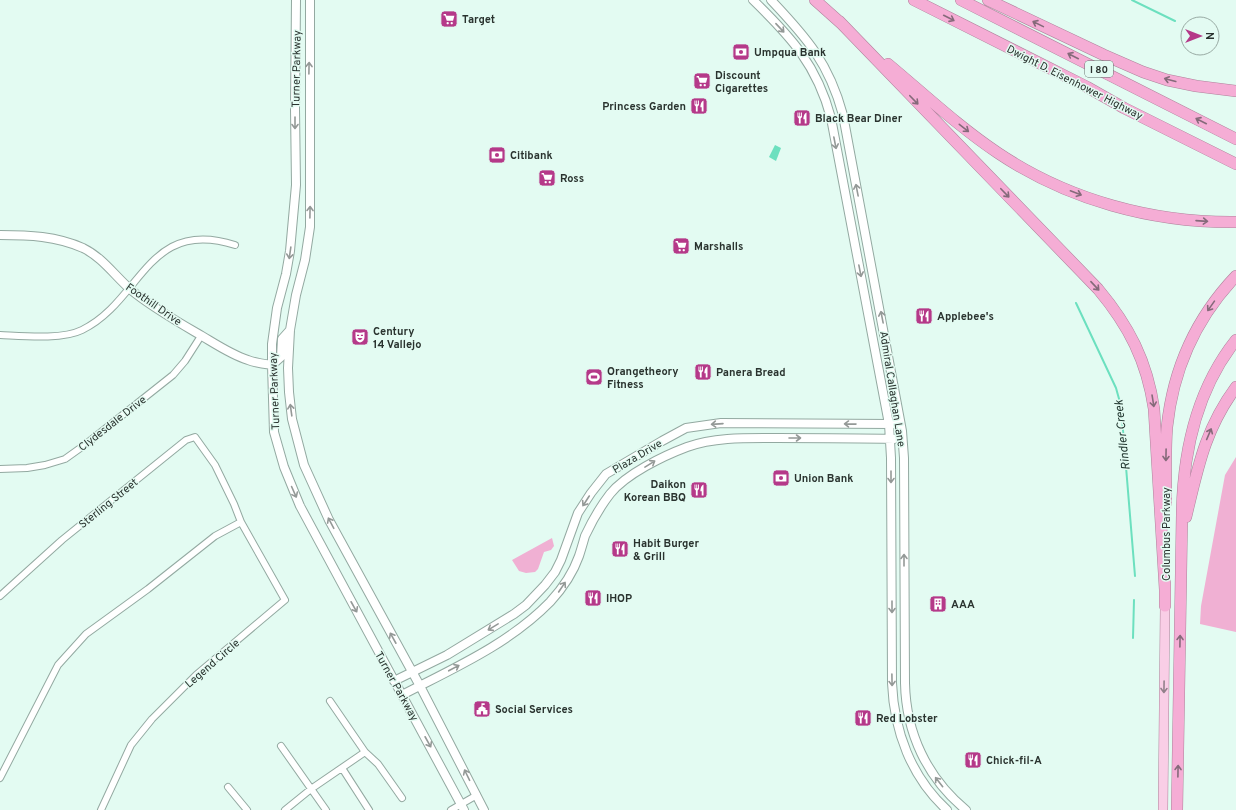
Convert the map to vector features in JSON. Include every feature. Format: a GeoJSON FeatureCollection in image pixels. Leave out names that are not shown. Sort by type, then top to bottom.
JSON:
{"type":"FeatureCollection","features":[{"type":"Feature","properties":{"kind":"highway"},"geometry":{"type":"LineString","coordinates":[[815,0],[940,109],[974,136],[999,154],[1043,179],[1090,199],[1138,212],[1188,220],[1236,222]]}},
{"type":"Feature","properties":{"kind":"highway","name":"Dwight D. Eisenhower Highway"},"geometry":{"type":"LineString","coordinates":[[914,0],[1236,164]]}},
{"type":"Feature","properties":{"kind":"highway","name":"Dwight D. Eisenhower Highway"},"geometry":{"type":"LineString","coordinates":[[962,0],[1236,139]]}},
{"type":"Feature","properties":{"kind":"highway"},"geometry":{"type":"LineString","coordinates":[[988,0],[1104,55],[1149,74],[1167,80],[1196,86],[1236,91]]}},
{"type":"Feature","properties":{"kind":"highway"},"geometry":{"type":"LineString","coordinates":[[839,21],[1090,280],[1114,308],[1127,328],[1143,361],[1150,384],[1154,409],[1165,590]]}},
{"type":"Feature","properties":{"kind":"highway","name":"Columbus Parkway"},"geometry":{"type":"LineString","coordinates":[[1165,606],[1166,444],[1173,394],[1182,362],[1195,333],[1213,303],[1236,276]]}},
{"type":"Feature","properties":{"kind":"highway","name":"Columbus Parkway"},"geometry":{"type":"LineString","coordinates":[[1177,810],[1181,539],[1182,498],[1185,465],[1192,431],[1202,400],[1217,370],[1236,340]]}},
{"type":"Feature","properties":{"kind":"highway"},"geometry":{"type":"LineString","coordinates":[[1202,400],[1236,353]]}},
{"type":"Feature","properties":{"kind":"highway"},"geometry":{"type":"LineString","coordinates":[[1181,539],[1203,447],[1217,417],[1236,387]]}},
{"type":"Feature","properties":{"kind":"main road","name":"Columbus Parkway"},"geometry":{"type":"LineString","coordinates":[[1163,810],[1165,606]]}},
{"type":"Feature","properties":{"kind":"street","name":"Turner Parkway"},"geometry":{"type":"LineString","coordinates":[[296,0],[296,185],[290,250],[286,274],[277,308],[272,344],[274,432],[284,468],[300,506],[462,807]]}},
{"type":"Feature","properties":{"kind":"street","name":"Turner Parkway"},"geometry":{"type":"LineString","coordinates":[[310,0],[310,227],[305,260],[296,295],[290,330],[288,368],[292,419],[304,465],[329,520],[420,686],[484,810]]}},
{"type":"Feature","properties":{"kind":"street","name":"Admiral Callaghan Lane"},"geometry":{"type":"LineString","coordinates":[[754,0],[784,32],[805,58],[818,81],[827,105],[889,424],[891,458],[892,683],[894,707],[899,731],[913,766],[927,788],[947,810]]}},
{"type":"Feature","properties":{"kind":"street","name":"Admiral Callaghan Lane"},"geometry":{"type":"LineString","coordinates":[[771,0],[819,56],[830,76],[839,102],[903,439],[905,683],[908,717],[915,739],[930,770],[945,789],[966,810]]}},
{"type":"Feature","properties":{"kind":"street","name":"Foothill Drive"},"geometry":{"type":"LineString","coordinates":[[0,235],[54,238],[67,241],[85,249],[94,255],[140,297],[201,336],[245,359],[272,365]]}},
{"type":"Feature","properties":{"kind":"street"},"geometry":{"type":"LineString","coordinates":[[0,336],[52,336],[80,332],[106,314],[155,258],[168,248],[177,244],[199,239],[219,240],[234,245]]}},
{"type":"Feature","properties":{"kind":"street"},"geometry":{"type":"LineString","coordinates":[[272,365],[281,357],[282,339],[290,330]]}},
{"type":"Feature","properties":{"kind":"street","name":"Clydesdale Drive"},"geometry":{"type":"LineString","coordinates":[[0,469],[27,468],[45,465],[65,459],[173,375],[185,361],[201,336]]}},
{"type":"Feature","properties":{"kind":"street","name":"Plaza Drive"},"geometry":{"type":"LineString","coordinates":[[394,681],[447,655],[526,606],[555,572],[561,560],[578,513],[606,474],[686,428],[721,424],[901,424]]}},
{"type":"Feature","properties":{"kind":"street","name":"Sterling Street"},"geometry":{"type":"LineString","coordinates":[[0,596],[62,540],[186,440],[195,437],[215,465]]}},
{"type":"Feature","properties":{"kind":"street","name":"Plaza Drive"},"geometry":{"type":"LineString","coordinates":[[402,695],[486,652],[519,630],[550,602],[562,588],[578,557],[592,521],[611,493],[626,480],[654,461],[688,447],[717,440],[834,438],[903,439]]}},
{"type":"Feature","properties":{"kind":"street","name":"Legend Circle"},"geometry":{"type":"LineString","coordinates":[[101,810],[131,745],[152,719],[196,676],[285,600],[241,522],[215,465]]}},
{"type":"Feature","properties":{"kind":"street"},"geometry":{"type":"LineString","coordinates":[[0,778],[58,665],[86,634],[148,589],[216,536],[241,522]]}},
{"type":"Feature","properties":{"kind":"street"},"geometry":{"type":"LineString","coordinates":[[330,701],[365,752],[378,764],[402,798]]}},
{"type":"Feature","properties":{"kind":"street"},"geometry":{"type":"LineString","coordinates":[[281,746],[326,810]]}},
{"type":"Feature","properties":{"kind":"street"},"geometry":{"type":"LineString","coordinates":[[285,810],[311,789],[365,752]]}},
{"type":"Feature","properties":{"kind":"street"},"geometry":{"type":"LineString","coordinates":[[342,768],[369,810]]}},
{"type":"Feature","properties":{"kind":"street"},"geometry":{"type":"LineString","coordinates":[[228,787],[247,810]]}},
{"type":"Feature","properties":{"kind":"street"},"geometry":{"type":"LineString","coordinates":[[451,810],[462,807],[477,795]]}},
{"type":"Feature","properties":{"kind":"shaded area"},"geometry":{"type":"Polygon","coordinates":[[[775,145],[781,148],[776,161],[769,157],[775,145]]]}},
{"type":"Feature","properties":{"kind":"shaded area"},"geometry":{"type":"Polygon","coordinates":[[[1236,457],[1236,632],[1200,624],[1201,606],[1225,475],[1236,457]]]}},
{"type":"Feature","properties":{"kind":"shaded area"},"geometry":{"type":"Polygon","coordinates":[[[552,538],[554,546],[551,550],[544,552],[538,569],[535,572],[526,573],[519,571],[512,560],[552,538]]]}},
{"type":"Feature","properties":{"kind":"waterway"},"geometry":{"type":"LineString","coordinates":[[1132,0],[1175,21]]}},
{"type":"Feature","properties":{"kind":"waterway","name":"Rindler Creek"},"geometry":{"type":"LineString","coordinates":[[1076,303],[1116,388],[1121,406],[1135,576]]}},
{"type":"Feature","properties":{"kind":"waterway","name":"Rindler Creek"},"geometry":{"type":"LineString","coordinates":[[1133,638],[1134,600]]}},
{"type":"Feature","properties":{"kind":"place","name":"Target"},"geometry":{"type":"Point","coordinates":[449,19]}},
{"type":"Feature","properties":{"kind":"place","name":"Umpqua Bank"},"geometry":{"type":"Point","coordinates":[741,52]}},
{"type":"Feature","properties":{"kind":"place","name":"Discount Cigarettes"},"geometry":{"type":"Point","coordinates":[702,81]}},
{"type":"Feature","properties":{"kind":"place","name":"Princess Garden"},"geometry":{"type":"Point","coordinates":[699,106]}},
{"type":"Feature","properties":{"kind":"place","name":"Black Bear Diner"},"geometry":{"type":"Point","coordinates":[802,118]}},
{"type":"Feature","properties":{"kind":"place","name":"Citibank"},"geometry":{"type":"Point","coordinates":[497,155]}},
{"type":"Feature","properties":{"kind":"place","name":"Ross"},"geometry":{"type":"Point","coordinates":[547,178]}},
{"type":"Feature","properties":{"kind":"place","name":"Marshalls"},"geometry":{"type":"Point","coordinates":[681,246]}},
{"type":"Feature","properties":{"kind":"place","name":"Applebee's"},"geometry":{"type":"Point","coordinates":[924,316]}},
{"type":"Feature","properties":{"kind":"place","name":"Century 14 Vallejo"},"geometry":{"type":"Point","coordinates":[360,337]}},
{"type":"Feature","properties":{"kind":"place","name":"Panera Bread"},"geometry":{"type":"Point","coordinates":[703,372]}},
{"type":"Feature","properties":{"kind":"place","name":"Orangetheory Fitness"},"geometry":{"type":"Point","coordinates":[594,377]}},
{"type":"Feature","properties":{"kind":"place","name":"Union Bank"},"geometry":{"type":"Point","coordinates":[781,478]}},
{"type":"Feature","properties":{"kind":"place","name":"Daikon Korean BBQ"},"geometry":{"type":"Point","coordinates":[699,490]}},
{"type":"Feature","properties":{"kind":"place","name":"Habit Burger & Grill"},"geometry":{"type":"Point","coordinates":[620,549]}},
{"type":"Feature","properties":{"kind":"place","name":"IHOP"},"geometry":{"type":"Point","coordinates":[593,598]}},
{"type":"Feature","properties":{"kind":"place","name":"AAA"},"geometry":{"type":"Point","coordinates":[938,604]}},
{"type":"Feature","properties":{"kind":"place","name":"Social Services"},"geometry":{"type":"Point","coordinates":[482,709]}},
{"type":"Feature","properties":{"kind":"place","name":"Red Lobster"},"geometry":{"type":"Point","coordinates":[863,718]}},
{"type":"Feature","properties":{"kind":"place","name":"Chick-fil-A"},"geometry":{"type":"Point","coordinates":[973,760]}}]}
